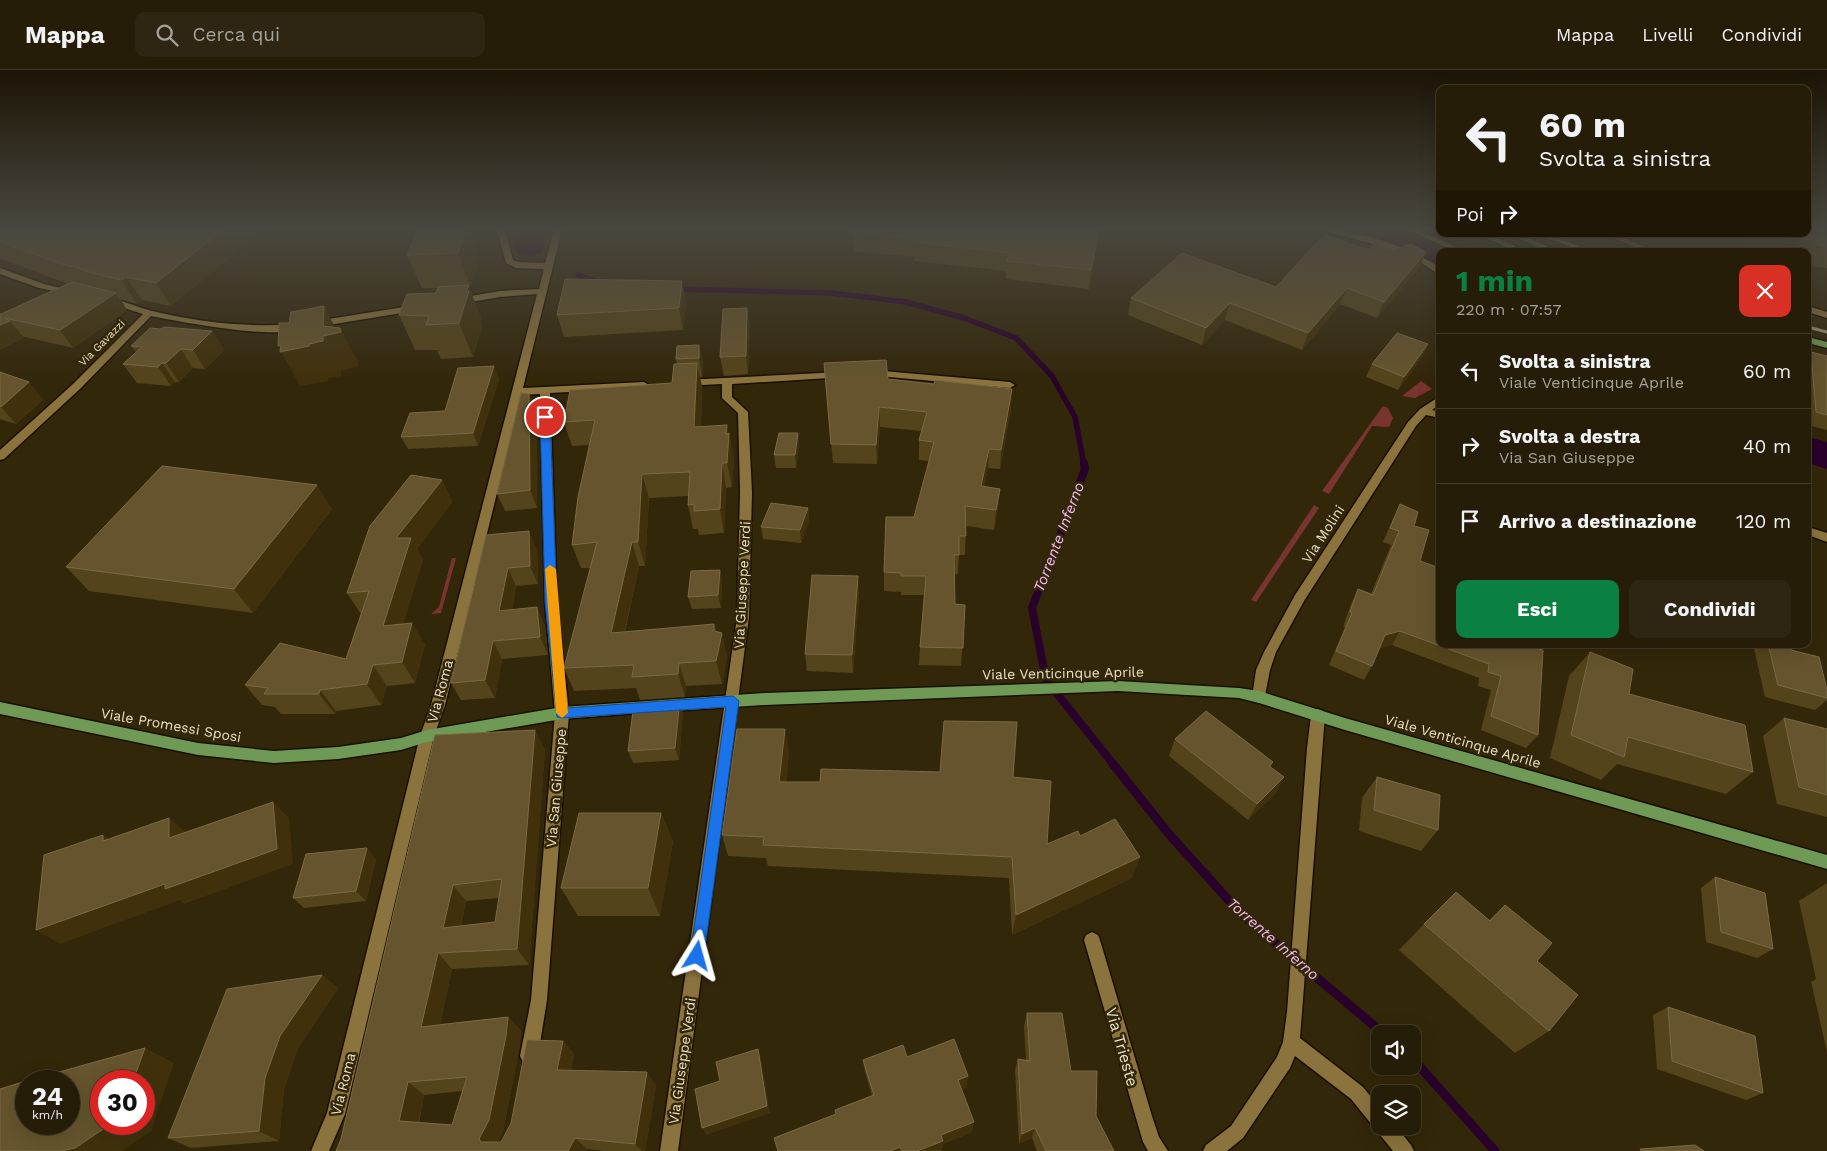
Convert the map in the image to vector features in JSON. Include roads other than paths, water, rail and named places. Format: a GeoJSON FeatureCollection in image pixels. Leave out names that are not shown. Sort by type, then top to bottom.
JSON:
{"type":"FeatureCollection","features":[{"type":"Feature","properties":{"kind":"main road"},"geometry":{"type":"LineString","coordinates":[[1811,341],[1827,345]]}},
{"type":"Feature","properties":{"kind":"main road","name":"Viale Venticinque Aprile"},"geometry":{"type":"LineString","coordinates":[[428,736],[562,713],[733,701],[1118,686],[1240,693],[1827,862]]}},
{"type":"Feature","properties":{"kind":"main road","name":"Viale Promessi Sposi"},"geometry":{"type":"LineString","coordinates":[[0,708],[198,749],[274,757],[338,753],[401,744],[428,736]]}},
{"type":"Feature","properties":{"kind":"street"},"geometry":{"type":"LineString","coordinates":[[26,280],[42,286],[82,294]]}},
{"type":"Feature","properties":{"kind":"street","name":"Via Roma"},"geometry":{"type":"LineString","coordinates":[[320,1151],[336,1114],[428,736],[438,705],[546,280]]}},
{"type":"Feature","properties":{"kind":"street"},"geometry":{"type":"LineString","coordinates":[[445,303],[500,294],[543,291]]}},
{"type":"Feature","properties":{"kind":"street"},"geometry":{"type":"LineString","coordinates":[[102,298],[149,314],[233,326],[276,329],[428,306]]}},
{"type":"Feature","properties":{"kind":"street"},"geometry":{"type":"LineString","coordinates":[[1811,310],[1827,315]]}},
{"type":"Feature","properties":{"kind":"street","name":"Via Gavazzi"},"geometry":{"type":"LineString","coordinates":[[0,456],[77,386],[149,314]]}},
{"type":"Feature","properties":{"kind":"street"},"geometry":{"type":"LineString","coordinates":[[670,384],[854,374],[1010,386]]}},
{"type":"Feature","properties":{"kind":"street","name":"Via Giuseppe Verdi"},"geometry":{"type":"LineString","coordinates":[[669,1151],[733,701],[743,617],[746,492],[743,412],[728,398],[727,381]]}},
{"type":"Feature","properties":{"kind":"street"},"geometry":{"type":"LineString","coordinates":[[517,392],[650,385]]}},
{"type":"Feature","properties":{"kind":"street","name":"Via San Giuseppe"},"geometry":{"type":"LineString","coordinates":[[527,1067],[539,1000],[562,713],[551,602],[545,391]]}},
{"type":"Feature","properties":{"kind":"street","name":"Via Molini"},"geometry":{"type":"LineString","coordinates":[[1259,697],[1267,661],[1299,598],[1412,424],[1436,402]]}},
{"type":"Feature","properties":{"kind":"street"},"geometry":{"type":"LineString","coordinates":[[1424,411],[1436,414]]}},
{"type":"Feature","properties":{"kind":"street"},"geometry":{"type":"LineString","coordinates":[[1811,532],[1827,538]]}},
{"type":"Feature","properties":{"kind":"street"},"geometry":{"type":"LineString","coordinates":[[1212,1151],[1237,1132],[1284,1062],[1291,1042],[1296,1012],[1318,715]]}},
{"type":"Feature","properties":{"kind":"street","name":"Via Trieste"},"geometry":{"type":"LineString","coordinates":[[1092,940],[1143,1116],[1152,1142],[1159,1151]]}},
{"type":"Feature","properties":{"kind":"street"},"geometry":{"type":"LineString","coordinates":[[1291,1042],[1357,1093],[1371,1111]]}},
{"type":"Feature","properties":{"kind":"street"},"geometry":{"type":"LineString","coordinates":[[1392,1135],[1405,1151]]}},
{"type":"Feature","properties":{"kind":"waterway","name":"Torrente Inferno"},"geometry":{"type":"LineString","coordinates":[[594,280],[599,282]]}},
{"type":"Feature","properties":{"kind":"waterway","name":"Torrente Inferno"},"geometry":{"type":"LineString","coordinates":[[675,289],[832,293],[906,302],[964,318],[1016,338],[1052,376],[1075,417],[1084,465]]}},
{"type":"Feature","properties":{"kind":"waterway"},"geometry":{"type":"LineString","coordinates":[[1811,451],[1827,456]]}},
{"type":"Feature","properties":{"kind":"waterway","name":"Torrente Inferno"},"geometry":{"type":"LineString","coordinates":[[1084,463],[1085,469],[1032,608],[1046,680],[1114,765]]}},
{"type":"Feature","properties":{"kind":"waterway","name":"Torrente Inferno"},"geometry":{"type":"LineString","coordinates":[[1113,764],[1168,833],[1242,915],[1373,1025]]}},
{"type":"Feature","properties":{"kind":"waterway","name":"Torrente Inferno"},"geometry":{"type":"LineString","coordinates":[[1421,1068],[1495,1151]]}},
{"type":"Feature","properties":{"kind":"railway"},"geometry":{"type":"LineString","coordinates":[[1811,328],[1827,332]]}}]}
